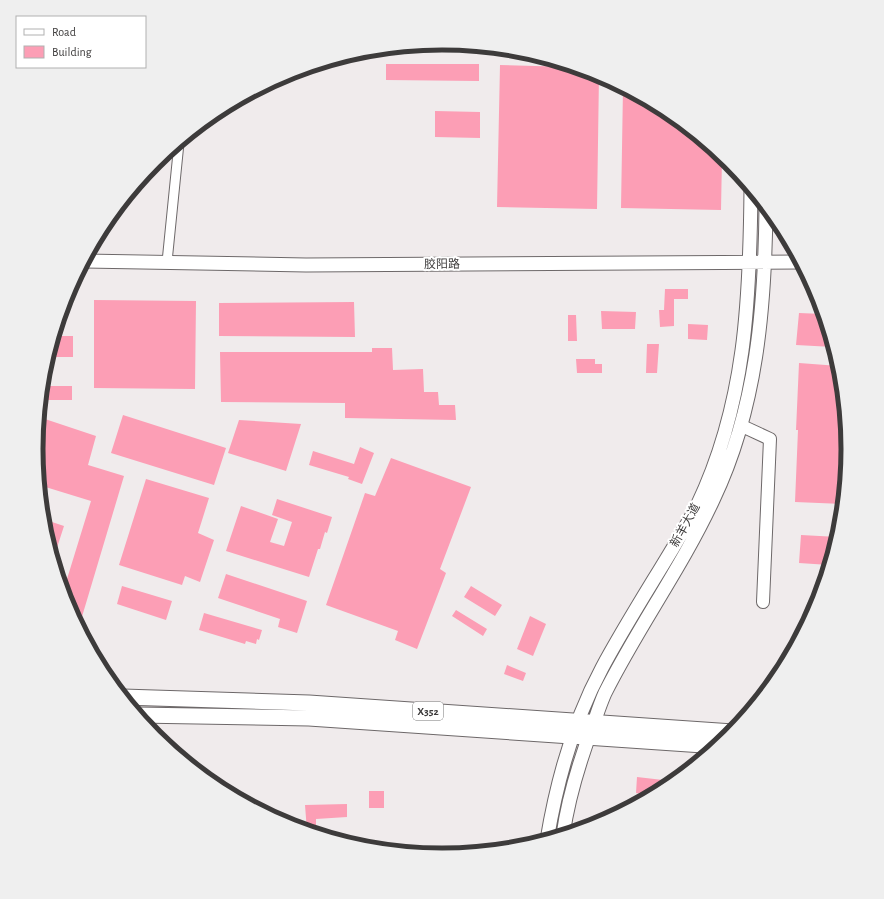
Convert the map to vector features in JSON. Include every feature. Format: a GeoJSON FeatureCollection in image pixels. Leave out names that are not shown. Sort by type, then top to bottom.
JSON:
{"type":"FeatureCollection","features":[{"type":"Feature","properties":{"kind":"main road","name":"新羊大道"},"geometry":{"type":"LineString","coordinates":[[548,834],[552,806],[573,735],[588,695],[613,648],[697,506],[725,432],[744,348],[750,262],[751,197]]}},
{"type":"Feature","properties":{"kind":"main road","name":"新羊大道"},"geometry":{"type":"LineString","coordinates":[[564,829],[579,766],[604,696],[620,664],[700,528],[717,490],[742,426],[757,354],[766,262],[766,217]]}},
{"type":"Feature","properties":{"kind":"main road","name":"胶阳路"},"geometry":{"type":"LineString","coordinates":[[90,261],[314,265],[794,262]]}},
{"type":"Feature","properties":{"kind":"main road","name":"X352"},"geometry":{"type":"LineString","coordinates":[[129,697],[309,703],[578,721],[592,729],[710,745]]}},
{"type":"Feature","properties":{"kind":"main road","name":"X352"},"geometry":{"type":"LineString","coordinates":[[144,715],[309,718],[573,735],[592,729],[724,732]]}},
{"type":"Feature","properties":{"kind":"street"},"geometry":{"type":"LineString","coordinates":[[167,262],[178,151]]}},
{"type":"Feature","properties":{"kind":"street"},"geometry":{"type":"LineString","coordinates":[[742,426],[770,439],[763,602]]}},
{"type":"Feature","properties":{"kind":"building"},"geometry":{"type":"Polygon","coordinates":[[[386,64],[479,64],[479,81],[386,80],[386,64]]]}},
{"type":"Feature","properties":{"kind":"building"},"geometry":{"type":"Polygon","coordinates":[[[500,65],[553,66],[599,83],[597,209],[497,207],[500,65]]]}},
{"type":"Feature","properties":{"kind":"building"},"geometry":{"type":"Polygon","coordinates":[[[623,94],[642,104],[664,118],[685,133],[722,165],[721,210],[621,208],[623,94]]]}},
{"type":"Feature","properties":{"kind":"building"},"geometry":{"type":"Polygon","coordinates":[[[435,111],[480,112],[480,138],[435,137],[435,111]]]}},
{"type":"Feature","properties":{"kind":"building"},"geometry":{"type":"Polygon","coordinates":[[[665,289],[688,289],[688,299],[674,299],[674,326],[660,327],[659,310],[664,310],[665,289]]]}},
{"type":"Feature","properties":{"kind":"building"},"geometry":{"type":"Polygon","coordinates":[[[94,300],[196,301],[195,389],[94,388],[94,300]]]}},
{"type":"Feature","properties":{"kind":"building"},"geometry":{"type":"Polygon","coordinates":[[[354,302],[355,337],[219,336],[219,303],[354,302]]]}},
{"type":"Feature","properties":{"kind":"building"},"geometry":{"type":"Polygon","coordinates":[[[601,311],[636,312],[635,329],[602,329],[601,311]]]}},
{"type":"Feature","properties":{"kind":"building"},"geometry":{"type":"Polygon","coordinates":[[[799,313],[817,314],[827,347],[796,345],[799,313]]]}},
{"type":"Feature","properties":{"kind":"building"},"geometry":{"type":"Polygon","coordinates":[[[568,315],[576,315],[577,341],[568,341],[568,315]]]}},
{"type":"Feature","properties":{"kind":"building"},"geometry":{"type":"Polygon","coordinates":[[[688,324],[708,325],[707,340],[688,339],[688,324]]]}},
{"type":"Feature","properties":{"kind":"building"},"geometry":{"type":"Polygon","coordinates":[[[60,336],[73,336],[73,357],[54,357],[60,336]]]}},
{"type":"Feature","properties":{"kind":"building"},"geometry":{"type":"Polygon","coordinates":[[[647,344],[659,344],[657,373],[646,373],[647,344]]]}},
{"type":"Feature","properties":{"kind":"building"},"geometry":{"type":"Polygon","coordinates":[[[372,348],[392,348],[393,370],[423,369],[424,392],[438,392],[439,405],[455,405],[456,420],[345,418],[345,403],[221,402],[220,352],[372,352],[372,348]]]}},
{"type":"Feature","properties":{"kind":"building"},"geometry":{"type":"Polygon","coordinates":[[[576,359],[595,359],[595,364],[602,364],[602,373],[577,373],[576,359]]]}},
{"type":"Feature","properties":{"kind":"building"},"geometry":{"type":"Polygon","coordinates":[[[799,363],[831,365],[838,397],[840,423],[841,450],[838,504],[795,502],[798,430],[796,430],[799,363]]]}},
{"type":"Feature","properties":{"kind":"building"},"geometry":{"type":"Polygon","coordinates":[[[48,386],[72,386],[72,400],[46,400],[48,386]]]}},
{"type":"Feature","properties":{"kind":"building"},"geometry":{"type":"Polygon","coordinates":[[[123,415],[226,448],[214,485],[111,453],[123,415]]]}},
{"type":"Feature","properties":{"kind":"building"},"geometry":{"type":"Polygon","coordinates":[[[44,419],[96,436],[88,465],[124,476],[81,620],[66,583],[91,501],[45,487],[43,450],[44,419]]]}},
{"type":"Feature","properties":{"kind":"building"},"geometry":{"type":"Polygon","coordinates":[[[239,420],[301,424],[286,471],[228,453],[239,420]]]}},
{"type":"Feature","properties":{"kind":"building"},"geometry":{"type":"Polygon","coordinates":[[[360,447],[374,453],[362,484],[348,479],[349,477],[309,465],[313,451],[354,464],[360,447]]]}},
{"type":"Feature","properties":{"kind":"building"},"geometry":{"type":"Polygon","coordinates":[[[391,458],[471,487],[440,569],[446,573],[417,649],[395,640],[398,631],[326,605],[365,493],[375,496],[391,458]]]}},
{"type":"Feature","properties":{"kind":"building"},"geometry":{"type":"Polygon","coordinates":[[[146,479],[209,498],[198,533],[214,540],[200,582],[185,576],[182,585],[119,565],[146,479]]]}},
{"type":"Feature","properties":{"kind":"building"},"geometry":{"type":"Polygon","coordinates":[[[277,499],[332,517],[327,533],[325,532],[320,549],[318,549],[309,577],[226,551],[241,506],[278,519],[270,542],[284,546],[292,522],[272,515],[277,499]]]}},
{"type":"Feature","properties":{"kind":"building"},"geometry":{"type":"Polygon","coordinates":[[[50,521],[64,526],[56,550],[50,521]]]}},
{"type":"Feature","properties":{"kind":"building"},"geometry":{"type":"Polygon","coordinates":[[[801,535],[831,537],[824,565],[799,563],[801,535]]]}},
{"type":"Feature","properties":{"kind":"building"},"geometry":{"type":"Polygon","coordinates":[[[226,574],[307,601],[297,633],[278,627],[280,619],[218,598],[226,574]]]}},
{"type":"Feature","properties":{"kind":"building"},"geometry":{"type":"Polygon","coordinates":[[[122,586],[172,601],[166,620],[117,604],[122,586]]]}},
{"type":"Feature","properties":{"kind":"building"},"geometry":{"type":"Polygon","coordinates":[[[471,586],[502,605],[495,616],[464,597],[471,586]]]}},
{"type":"Feature","properties":{"kind":"building"},"geometry":{"type":"Polygon","coordinates":[[[456,610],[487,629],[483,636],[452,616],[456,610]]]}},
{"type":"Feature","properties":{"kind":"building"},"geometry":{"type":"Polygon","coordinates":[[[204,613],[262,630],[259,640],[257,639],[256,644],[246,641],[245,644],[199,630],[204,613]]]}},
{"type":"Feature","properties":{"kind":"building"},"geometry":{"type":"Polygon","coordinates":[[[530,616],[546,624],[533,656],[517,649],[530,616]]]}},
{"type":"Feature","properties":{"kind":"building"},"geometry":{"type":"Polygon","coordinates":[[[507,665],[526,673],[523,681],[504,674],[507,665]]]}},
{"type":"Feature","properties":{"kind":"building"},"geometry":{"type":"Polygon","coordinates":[[[637,777],[665,780],[642,794],[636,793],[637,777]]]}},
{"type":"Feature","properties":{"kind":"building"},"geometry":{"type":"Polygon","coordinates":[[[369,791],[384,791],[384,808],[369,808],[369,791]]]}},
{"type":"Feature","properties":{"kind":"building"},"geometry":{"type":"Polygon","coordinates":[[[347,804],[347,817],[316,819],[316,828],[306,824],[305,805],[347,804]]]}}]}
